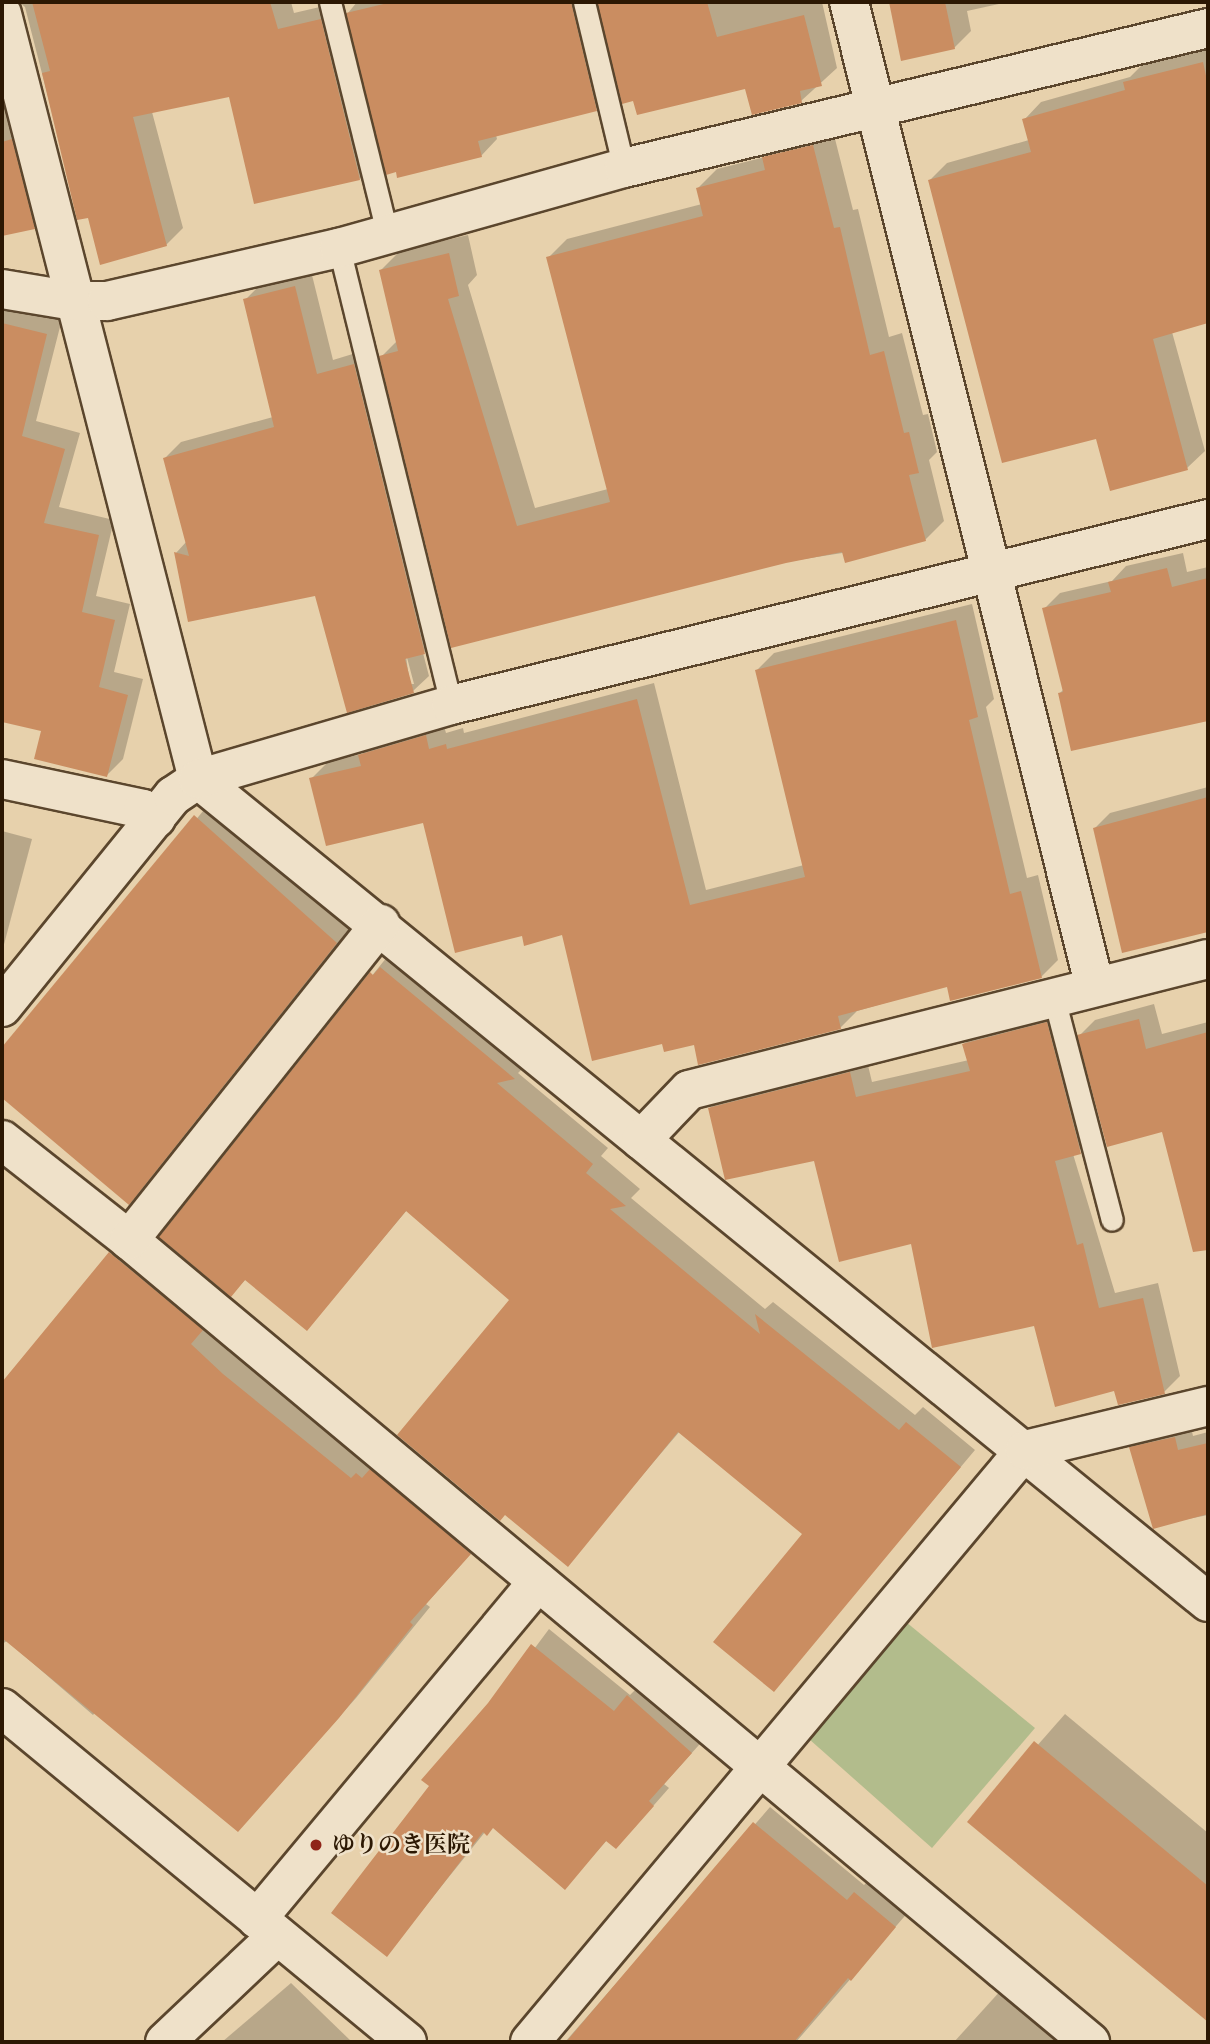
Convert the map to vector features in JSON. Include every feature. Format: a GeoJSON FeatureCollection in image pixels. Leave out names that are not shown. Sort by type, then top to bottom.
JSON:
{"type":"FeatureCollection","features":[{"type":"Feature","properties":{"kind":"street"},"geometry":{"type":"LineString","coordinates":[[849,2],[1095,987]]}},
{"type":"Feature","properties":{"kind":"street"},"geometry":{"type":"LineString","coordinates":[[2,14],[198,779],[380,924],[1208,1602]]}},
{"type":"Feature","properties":{"kind":"street"},"geometry":{"type":"LineString","coordinates":[[2,289],[74,301],[107,301],[339,247],[624,168],[1208,28]]}},
{"type":"Feature","properties":{"kind":"street"},"geometry":{"type":"LineString","coordinates":[[2,1007],[173,796],[198,779],[451,705],[993,574],[1208,519]]}},
{"type":"Feature","properties":{"kind":"street"},"geometry":{"type":"LineString","coordinates":[[2,779],[142,809],[156,818]]}},
{"type":"Feature","properties":{"kind":"street"},"geometry":{"type":"LineString","coordinates":[[129,1240],[380,924]]}},
{"type":"Feature","properties":{"kind":"street"},"geometry":{"type":"LineString","coordinates":[[641,1140],[689,1090],[1208,959]]}},
{"type":"Feature","properties":{"kind":"street"},"geometry":{"type":"LineString","coordinates":[[2,1140],[129,1240],[1090,2042]]}},
{"type":"Feature","properties":{"kind":"street"},"geometry":{"type":"LineString","coordinates":[[530,2042],[1025,1450],[1208,1406]]}},
{"type":"Feature","properties":{"kind":"street"},"geometry":{"type":"LineString","coordinates":[[165,2042],[267,1927],[538,1582]]}},
{"type":"Feature","properties":{"kind":"street"},"geometry":{"type":"LineString","coordinates":[[2,1708],[407,2042]]}},
{"type":"Feature","properties":{"kind":"lane"},"geometry":{"type":"LineString","coordinates":[[330,2],[387,233]]}},
{"type":"Feature","properties":{"kind":"lane"},"geometry":{"type":"LineString","coordinates":[[584,2],[624,168]]}},
{"type":"Feature","properties":{"kind":"lane"},"geometry":{"type":"LineString","coordinates":[[339,247],[451,705]]}},
{"type":"Feature","properties":{"kind":"lane"},"geometry":{"type":"LineString","coordinates":[[1054,998],[1112,1220]]}},
{"type":"Feature","properties":{"kind":"green space"},"geometry":{"type":"Polygon","coordinates":[[[906,1622],[1035,1728],[932,1848],[809,1739],[906,1622]]]}},
{"type":"Feature","properties":{"kind":"building"},"geometry":{"type":"Polygon","coordinates":[[[32,2],[270,2],[278,29],[321,19],[360,180],[254,204],[229,97],[133,117],[167,246],[100,265],[88,218],[77,220],[42,73],[50,71],[32,2]]]}},
{"type":"Feature","properties":{"kind":"building"},"geometry":{"type":"Polygon","coordinates":[[[392,2],[571,2],[597,111],[478,141],[482,157],[397,178],[396,172],[386,175],[346,13],[392,2]]]}},
{"type":"Feature","properties":{"kind":"building"},"geometry":{"type":"Polygon","coordinates":[[[597,2],[707,2],[717,37],[804,15],[822,86],[800,91],[802,103],[752,115],[745,89],[637,115],[633,101],[622,104],[597,2]]]}},
{"type":"Feature","properties":{"kind":"building"},"geometry":{"type":"Polygon","coordinates":[[[889,2],[945,2],[955,49],[901,61],[889,2]]]}},
{"type":"Feature","properties":{"kind":"building"},"geometry":{"type":"Polygon","coordinates":[[[1203,62],[1208,85],[1208,323],[1153,339],[1188,470],[1110,491],[1096,439],[1002,463],[928,180],[1031,152],[1022,119],[1125,90],[1123,82],[1203,62]]]}},
{"type":"Feature","properties":{"kind":"building"},"geometry":{"type":"Polygon","coordinates":[[[12,139],[35,229],[2,236],[2,142],[12,139]]]}},
{"type":"Feature","properties":{"kind":"building"},"geometry":{"type":"Polygon","coordinates":[[[813,145],[834,228],[840,227],[870,355],[884,351],[904,433],[909,432],[919,473],[909,475],[926,541],[845,563],[842,552],[786,563],[451,648],[379,356],[398,351],[379,270],[449,253],[459,296],[448,299],[517,526],[610,502],[546,257],[703,216],[696,188],[765,170],[762,157],[813,145]]]}},
{"type":"Feature","properties":{"kind":"building"},"geometry":{"type":"Polygon","coordinates":[[[295,286],[317,374],[354,364],[425,654],[405,659],[414,693],[347,713],[315,596],[188,622],[174,552],[189,556],[163,458],[274,427],[243,299],[295,286]]]}},
{"type":"Feature","properties":{"kind":"building"},"geometry":{"type":"Polygon","coordinates":[[[2,323],[47,334],[22,436],[65,449],[44,523],[99,535],[82,612],[115,620],[99,687],[128,695],[107,777],[34,759],[41,731],[2,722],[2,323]]]}},
{"type":"Feature","properties":{"kind":"building"},"geometry":{"type":"Polygon","coordinates":[[[1167,568],[1172,587],[1208,578],[1208,721],[1071,751],[1058,693],[1063,692],[1042,608],[1111,592],[1108,582],[1167,568]]]}},
{"type":"Feature","properties":{"kind":"building"},"geometry":{"type":"Polygon","coordinates":[[[956,620],[978,717],[969,720],[1010,894],[1021,891],[1042,978],[950,1001],[947,987],[838,1016],[841,1029],[698,1065],[694,1045],[664,1052],[662,1044],[592,1061],[562,935],[524,946],[522,936],[455,953],[423,823],[326,846],[309,778],[361,766],[358,755],[426,735],[429,749],[446,744],[447,749],[637,699],[690,905],[805,877],[755,670],[956,620]]]}},
{"type":"Feature","properties":{"kind":"building"},"geometry":{"type":"Polygon","coordinates":[[[1208,797],[1208,932],[1122,953],[1093,828],[1208,797]]]}},
{"type":"Feature","properties":{"kind":"building"},"geometry":{"type":"Polygon","coordinates":[[[194,815],[337,943],[129,1205],[2,1098],[2,1047],[194,815]]]}},
{"type":"Feature","properties":{"kind":"building"},"geometry":{"type":"Polygon","coordinates":[[[380,967],[515,1079],[497,1083],[593,1164],[586,1173],[626,1206],[610,1209],[760,1334],[755,1314],[899,1430],[906,1422],[961,1467],[774,1692],[713,1642],[802,1534],[678,1432],[568,1567],[505,1515],[500,1521],[397,1435],[509,1300],[406,1211],[307,1331],[245,1280],[231,1297],[159,1237],[370,972],[373,975],[380,967]]]}},
{"type":"Feature","properties":{"kind":"building"},"geometry":{"type":"Polygon","coordinates":[[[1139,1019],[1146,1049],[1208,1032],[1208,1250],[1193,1252],[1162,1132],[1107,1147],[1077,1035],[1139,1019]]]}},
{"type":"Feature","properties":{"kind":"building"},"geometry":{"type":"Polygon","coordinates":[[[1047,1022],[1081,1154],[1055,1161],[1077,1245],[1083,1243],[1099,1308],[1143,1298],[1165,1394],[1118,1405],[1114,1391],[1055,1407],[1034,1326],[932,1348],[911,1244],[839,1262],[814,1161],[725,1180],[708,1108],[850,1072],[856,1097],[970,1071],[962,1044],[1047,1022]]]}},
{"type":"Feature","properties":{"kind":"building"},"geometry":{"type":"Polygon","coordinates":[[[109,1252],[203,1330],[191,1344],[223,1374],[351,1478],[356,1473],[362,1478],[370,1469],[471,1554],[410,1622],[413,1625],[339,1718],[238,1832],[2,1638],[2,1382],[109,1252]]]}},
{"type":"Feature","properties":{"kind":"building"},"geometry":{"type":"Polygon","coordinates":[[[1175,1437],[1178,1450],[1208,1443],[1208,1514],[1153,1529],[1129,1447],[1175,1437]]]}},
{"type":"Feature","properties":{"kind":"building"},"geometry":{"type":"Polygon","coordinates":[[[531,1644],[614,1711],[627,1695],[692,1753],[649,1801],[654,1806],[616,1849],[606,1841],[565,1890],[493,1828],[487,1836],[483,1832],[387,1957],[331,1913],[429,1786],[421,1780],[488,1703],[531,1644]]]}},
{"type":"Feature","properties":{"kind":"building"},"geometry":{"type":"Polygon","coordinates":[[[1034,1741],[1208,1886],[1208,2022],[967,1822],[1034,1741]]]}},
{"type":"Feature","properties":{"kind":"building"},"geometry":{"type":"Polygon","coordinates":[[[753,1822],[847,1900],[854,1892],[896,1927],[851,1981],[848,1978],[794,2042],[566,2042],[753,1822]]]}},
{"type":"Feature","properties":{"kind":"place","name":"ゆりのき医院"},"geometry":{"type":"Point","coordinates":[316,1845]}}]}
